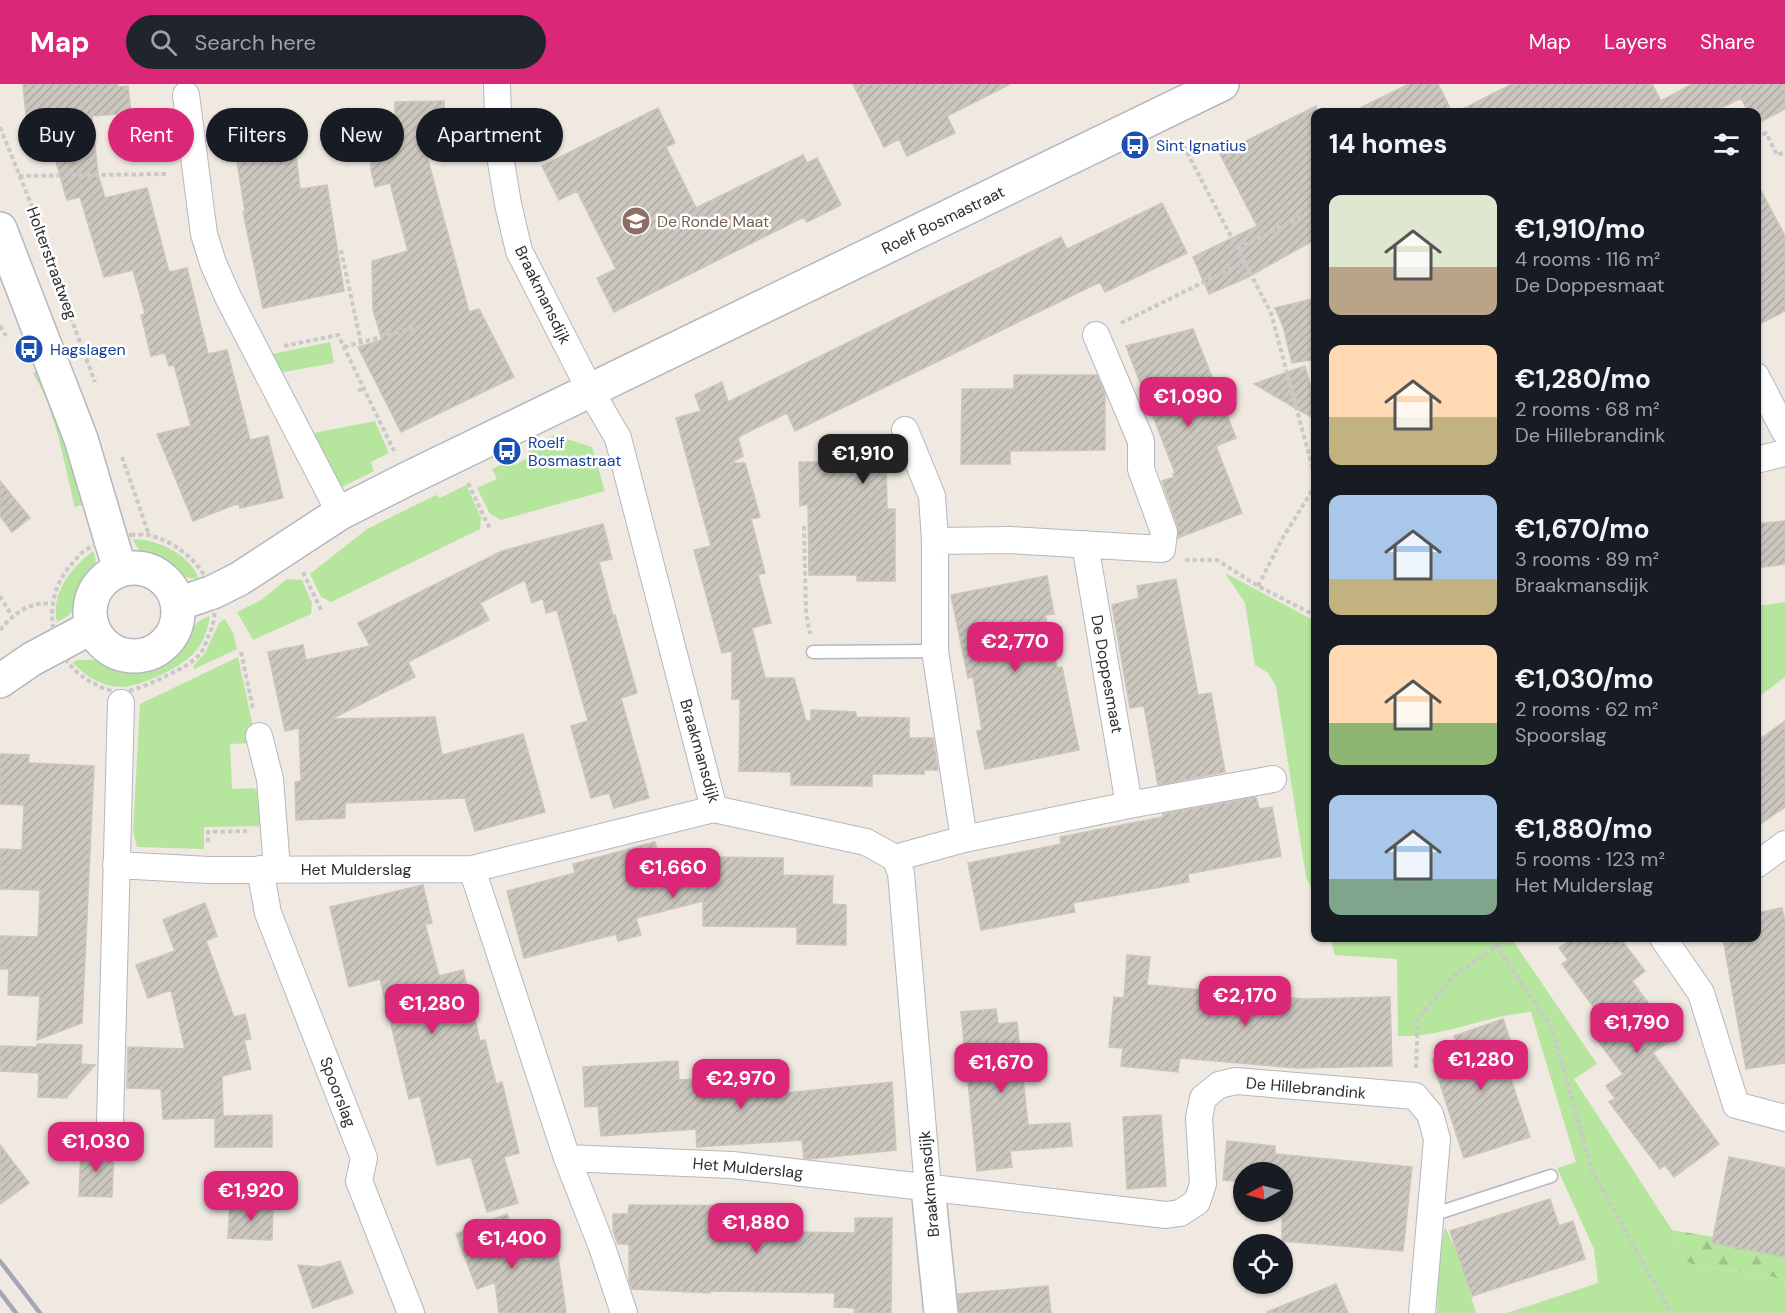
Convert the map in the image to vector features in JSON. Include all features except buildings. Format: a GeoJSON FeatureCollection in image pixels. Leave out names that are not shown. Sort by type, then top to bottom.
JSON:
{"type":"FeatureCollection","features":[{"type":"Feature","properties":{"kind":"main road","name":"Roelf Bosmastraat"},"geometry":{"type":"LineString","coordinates":[[178,604],[213,592],[239,579],[340,513],[407,479],[1222,84]]}},
{"type":"Feature","properties":{"kind":"main road"},"geometry":{"type":"LineString","coordinates":[[1,233],[81,439],[120,570]]}},
{"type":"Feature","properties":{"kind":"main road"},"geometry":{"type":"LineString","coordinates":[[136,568],[161,577],[171,587],[178,604],[175,629],[167,642],[155,651],[142,656],[127,656],[113,651],[102,642],[92,627],[91,605],[94,593],[101,583],[120,570],[136,568]]}},
{"type":"Feature","properties":{"kind":"main road"},"geometry":{"type":"LineString","coordinates":[[0,681],[32,659],[92,627]]}},
{"type":"Feature","properties":{"kind":"main road","name":"Braakmansdijk"},"geometry":{"type":"LineString","coordinates":[[928,1188],[941,1313]]}},
{"type":"Feature","properties":{"kind":"street","name":"Braakmansdijk"},"geometry":{"type":"LineString","coordinates":[[496,84],[499,150],[519,251],[590,390],[618,438],[714,809],[866,842],[895,858],[901,873],[928,1188]]}},
{"type":"Feature","properties":{"kind":"street"},"geometry":{"type":"LineString","coordinates":[[186,95],[204,234],[213,263],[340,513]]}},
{"type":"Feature","properties":{"kind":"street"},"geometry":{"type":"LineString","coordinates":[[935,541],[1010,540],[1162,549],[1164,532],[1141,469],[1141,441],[1096,335]]}},
{"type":"Feature","properties":{"kind":"street"},"geometry":{"type":"LineString","coordinates":[[1761,386],[1785,432]]}},
{"type":"Feature","properties":{"kind":"street"},"geometry":{"type":"LineString","coordinates":[[905,430],[932,496],[935,541],[935,651],[964,839]]}},
{"type":"Feature","properties":{"kind":"street"},"geometry":{"type":"LineString","coordinates":[[1761,459],[1785,453]]}},
{"type":"Feature","properties":{"kind":"street","name":"De Doppesmaat"},"geometry":{"type":"LineString","coordinates":[[1085,544],[1129,805]]}},
{"type":"Feature","properties":{"kind":"street"},"geometry":{"type":"LineString","coordinates":[[110,1122],[121,698]]}},
{"type":"Feature","properties":{"kind":"street","name":"Spoorslag"},"geometry":{"type":"LineString","coordinates":[[259,736],[270,778],[274,830],[268,869],[268,913],[364,1158],[359,1181],[411,1313]]}},
{"type":"Feature","properties":{"kind":"street"},"geometry":{"type":"LineString","coordinates":[[895,858],[964,839],[1129,805],[1273,779]]}},
{"type":"Feature","properties":{"kind":"street","name":"Het Mulderslag"},"geometry":{"type":"LineString","coordinates":[[268,869],[472,869],[714,809]]}},
{"type":"Feature","properties":{"kind":"street"},"geometry":{"type":"LineString","coordinates":[[1761,861],[1785,844]]}},
{"type":"Feature","properties":{"kind":"street"},"geometry":{"type":"LineString","coordinates":[[116,865],[209,870],[268,869]]}},
{"type":"Feature","properties":{"kind":"street"},"geometry":{"type":"LineString","coordinates":[[472,869],[567,1158],[602,1246],[624,1313]]}},
{"type":"Feature","properties":{"kind":"street"},"geometry":{"type":"LineString","coordinates":[[1666,942],[1701,993],[1736,1105],[1785,1118]]}},
{"type":"Feature","properties":{"kind":"street","name":"De Hillebrandink"},"geometry":{"type":"LineString","coordinates":[[928,1188],[1166,1215],[1180,1213],[1197,1202],[1203,1184],[1199,1118],[1203,1098],[1220,1085],[1236,1081],[1415,1096]]}},
{"type":"Feature","properties":{"kind":"street"},"geometry":{"type":"LineString","coordinates":[[1415,1096],[1430,1114],[1437,1139],[1422,1313]]}},
{"type":"Feature","properties":{"kind":"street","name":"Het Mulderslag"},"geometry":{"type":"LineString","coordinates":[[567,1158],[732,1165],[928,1188]]}},
{"type":"Feature","properties":{"kind":"lane"},"geometry":{"type":"LineString","coordinates":[[813,652],[935,651]]}},
{"type":"Feature","properties":{"kind":"lane"},"geometry":{"type":"LineString","coordinates":[[1432,1215],[1551,1176]]}},
{"type":"Feature","properties":{"kind":"path"},"geometry":{"type":"LineString","coordinates":[[1168,110],[1186,152],[1271,313],[1311,463]]}},
{"type":"Feature","properties":{"kind":"path","name":"Holterstraatweg"},"geometry":{"type":"LineString","coordinates":[[0,128],[96,384]]}},
{"type":"Feature","properties":{"kind":"path"},"geometry":{"type":"LineString","coordinates":[[1761,136],[1766,133],[1778,155],[1785,152]]}},
{"type":"Feature","properties":{"kind":"path"},"geometry":{"type":"LineString","coordinates":[[19,176],[197,174]]}},
{"type":"Feature","properties":{"kind":"path"},"geometry":{"type":"LineString","coordinates":[[1237,249],[1311,212]]}},
{"type":"Feature","properties":{"kind":"path"},"geometry":{"type":"LineString","coordinates":[[341,250],[361,343]]}},
{"type":"Feature","properties":{"kind":"path"},"geometry":{"type":"LineString","coordinates":[[1096,335],[1244,262]]}},
{"type":"Feature","properties":{"kind":"path"},"geometry":{"type":"LineString","coordinates":[[344,347],[422,326]]}},
{"type":"Feature","properties":{"kind":"path"},"geometry":{"type":"LineString","coordinates":[[257,352],[338,335],[407,479]]}},
{"type":"Feature","properties":{"kind":"path"},"geometry":{"type":"LineString","coordinates":[[358,391],[364,388]]}},
{"type":"Feature","properties":{"kind":"path"},"geometry":{"type":"LineString","coordinates":[[119,448],[149,535]]}},
{"type":"Feature","properties":{"kind":"path"},"geometry":{"type":"LineString","coordinates":[[455,456],[490,529]]}},
{"type":"Feature","properties":{"kind":"path"},"geometry":{"type":"LineString","coordinates":[[1258,586],[1311,490]]}},
{"type":"Feature","properties":{"kind":"path"},"geometry":{"type":"LineString","coordinates":[[804,526],[806,613],[813,652]]}},
{"type":"Feature","properties":{"kind":"path"},"geometry":{"type":"LineString","coordinates":[[290,545],[322,612]]}},
{"type":"Feature","properties":{"kind":"path"},"geometry":{"type":"LineString","coordinates":[[1162,549],[1173,560],[1217,560],[1258,586],[1311,613]]}},
{"type":"Feature","properties":{"kind":"path"},"geometry":{"type":"LineString","coordinates":[[121,698],[184,667],[200,654],[214,624],[213,592]]}},
{"type":"Feature","properties":{"kind":"path"},"geometry":{"type":"LineString","coordinates":[[0,596],[12,616]]}},
{"type":"Feature","properties":{"kind":"path"},"geometry":{"type":"LineString","coordinates":[[0,630],[12,616],[31,605],[52,604]]}},
{"type":"Feature","properties":{"kind":"path"},"geometry":{"type":"LineString","coordinates":[[241,652],[259,736]]}},
{"type":"Feature","properties":{"kind":"path"},"geometry":{"type":"LineString","coordinates":[[209,870],[208,832],[274,830]]}},
{"type":"Feature","properties":{"kind":"path"},"geometry":{"type":"LineString","coordinates":[[1494,942],[1553,1030],[1591,1168],[1671,1313]]}},
{"type":"Feature","properties":{"kind":"path"},"geometry":{"type":"LineString","coordinates":[[1415,1096],[1418,1018],[1457,973],[1503,942]]}},
{"type":"Feature","properties":{"kind":"green space"},"geometry":{"type":"Polygon","coordinates":[[[330,342],[334,363],[278,373],[268,355],[330,342]]]}},
{"type":"Feature","properties":{"kind":"green space"},"geometry":{"type":"Polygon","coordinates":[[[41,369],[70,433],[83,505],[75,508],[54,422],[33,373],[41,369]]]}},
{"type":"Feature","properties":{"kind":"green space"},"geometry":{"type":"Polygon","coordinates":[[[375,421],[389,453],[371,462],[374,471],[336,490],[309,434],[375,421]]]}},
{"type":"Feature","properties":{"kind":"green space"},"geometry":{"type":"Polygon","coordinates":[[[554,435],[592,447],[605,491],[501,520],[490,514],[477,488],[497,479],[492,469],[512,459],[515,465],[531,456],[528,449],[554,435]]]}},
{"type":"Feature","properties":{"kind":"green space"},"geometry":{"type":"Polygon","coordinates":[[[466,485],[481,517],[480,529],[331,602],[321,597],[310,574],[367,529],[436,495],[440,498],[466,485]]]}},
{"type":"Feature","properties":{"kind":"green space"},"geometry":{"type":"Polygon","coordinates":[[[133,539],[152,542],[171,549],[194,569],[197,579],[175,574],[156,565],[140,551],[133,539]]]}},
{"type":"Feature","properties":{"kind":"green space"},"geometry":{"type":"Polygon","coordinates":[[[93,551],[95,567],[79,601],[71,613],[57,622],[57,601],[64,582],[93,551]]]}},
{"type":"Feature","properties":{"kind":"green space"},"geometry":{"type":"Polygon","coordinates":[[[1225,573],[1311,619],[1311,888],[1306,877],[1276,686],[1268,673],[1255,665],[1245,603],[1225,573]]]}},
{"type":"Feature","properties":{"kind":"green space"},"geometry":{"type":"Polygon","coordinates":[[[287,579],[302,580],[312,603],[311,614],[253,640],[237,612],[261,600],[287,579]]]}},
{"type":"Feature","properties":{"kind":"green space"},"geometry":{"type":"Polygon","coordinates":[[[1785,602],[1785,677],[1761,695],[1761,605],[1785,602]]]}},
{"type":"Feature","properties":{"kind":"green space"},"geometry":{"type":"Polygon","coordinates":[[[210,616],[200,646],[193,654],[170,670],[139,684],[115,687],[101,683],[89,677],[73,663],[76,660],[93,660],[129,671],[148,669],[168,658],[195,625],[210,616]]]}},
{"type":"Feature","properties":{"kind":"green space"},"geometry":{"type":"Polygon","coordinates":[[[225,619],[233,633],[237,649],[194,669],[193,666],[205,653],[219,623],[225,619]]]}},
{"type":"Feature","properties":{"kind":"green space"},"geometry":{"type":"Polygon","coordinates":[[[238,657],[254,731],[253,743],[230,744],[232,789],[254,788],[265,800],[266,826],[204,827],[204,849],[137,847],[133,831],[140,704],[238,657]]]}},
{"type":"Feature","properties":{"kind":"green space"},"geometry":{"type":"Polygon","coordinates":[[[1331,942],[1514,942],[1597,1064],[1574,1079],[1672,1230],[1683,1260],[1694,1265],[1774,1277],[1785,1283],[1785,1313],[1507,1313],[1598,1283],[1594,1249],[1557,1168],[1576,1162],[1531,1012],[1498,1017],[1432,1034],[1398,1036],[1397,959],[1335,955],[1331,942]]]}},
{"type":"Feature","properties":{"kind":"green space"},"geometry":{"type":"Polygon","coordinates":[[[1445,1227],[1459,1256],[1476,1313],[1437,1313],[1439,1253],[1445,1227]]]}},
{"type":"Feature","properties":{"kind":"green space"},"geometry":{"type":"Polygon","coordinates":[[[1672,1230],[1785,1249],[1785,1283],[1774,1277],[1694,1265],[1683,1260],[1672,1230]]]}},
{"type":"Feature","properties":{"kind":"railway"},"geometry":{"type":"LineString","coordinates":[[0,1261],[40,1313]]}},
{"type":"Feature","properties":{"kind":"railway"},"geometry":{"type":"LineString","coordinates":[[0,1292],[16,1313]]}},
{"type":"Feature","properties":{"kind":"place","name":"Sint Ignatius"},"geometry":{"type":"Point","coordinates":[1135,145]}},
{"type":"Feature","properties":{"kind":"place","name":"De Ronde Maat"},"geometry":{"type":"Point","coordinates":[636,221]}},
{"type":"Feature","properties":{"kind":"place","name":"Hagslagen"},"geometry":{"type":"Point","coordinates":[29,349]}},
{"type":"Feature","properties":{"kind":"place","name":"Roelf Bosmastraat"},"geometry":{"type":"Point","coordinates":[507,451]}}]}
